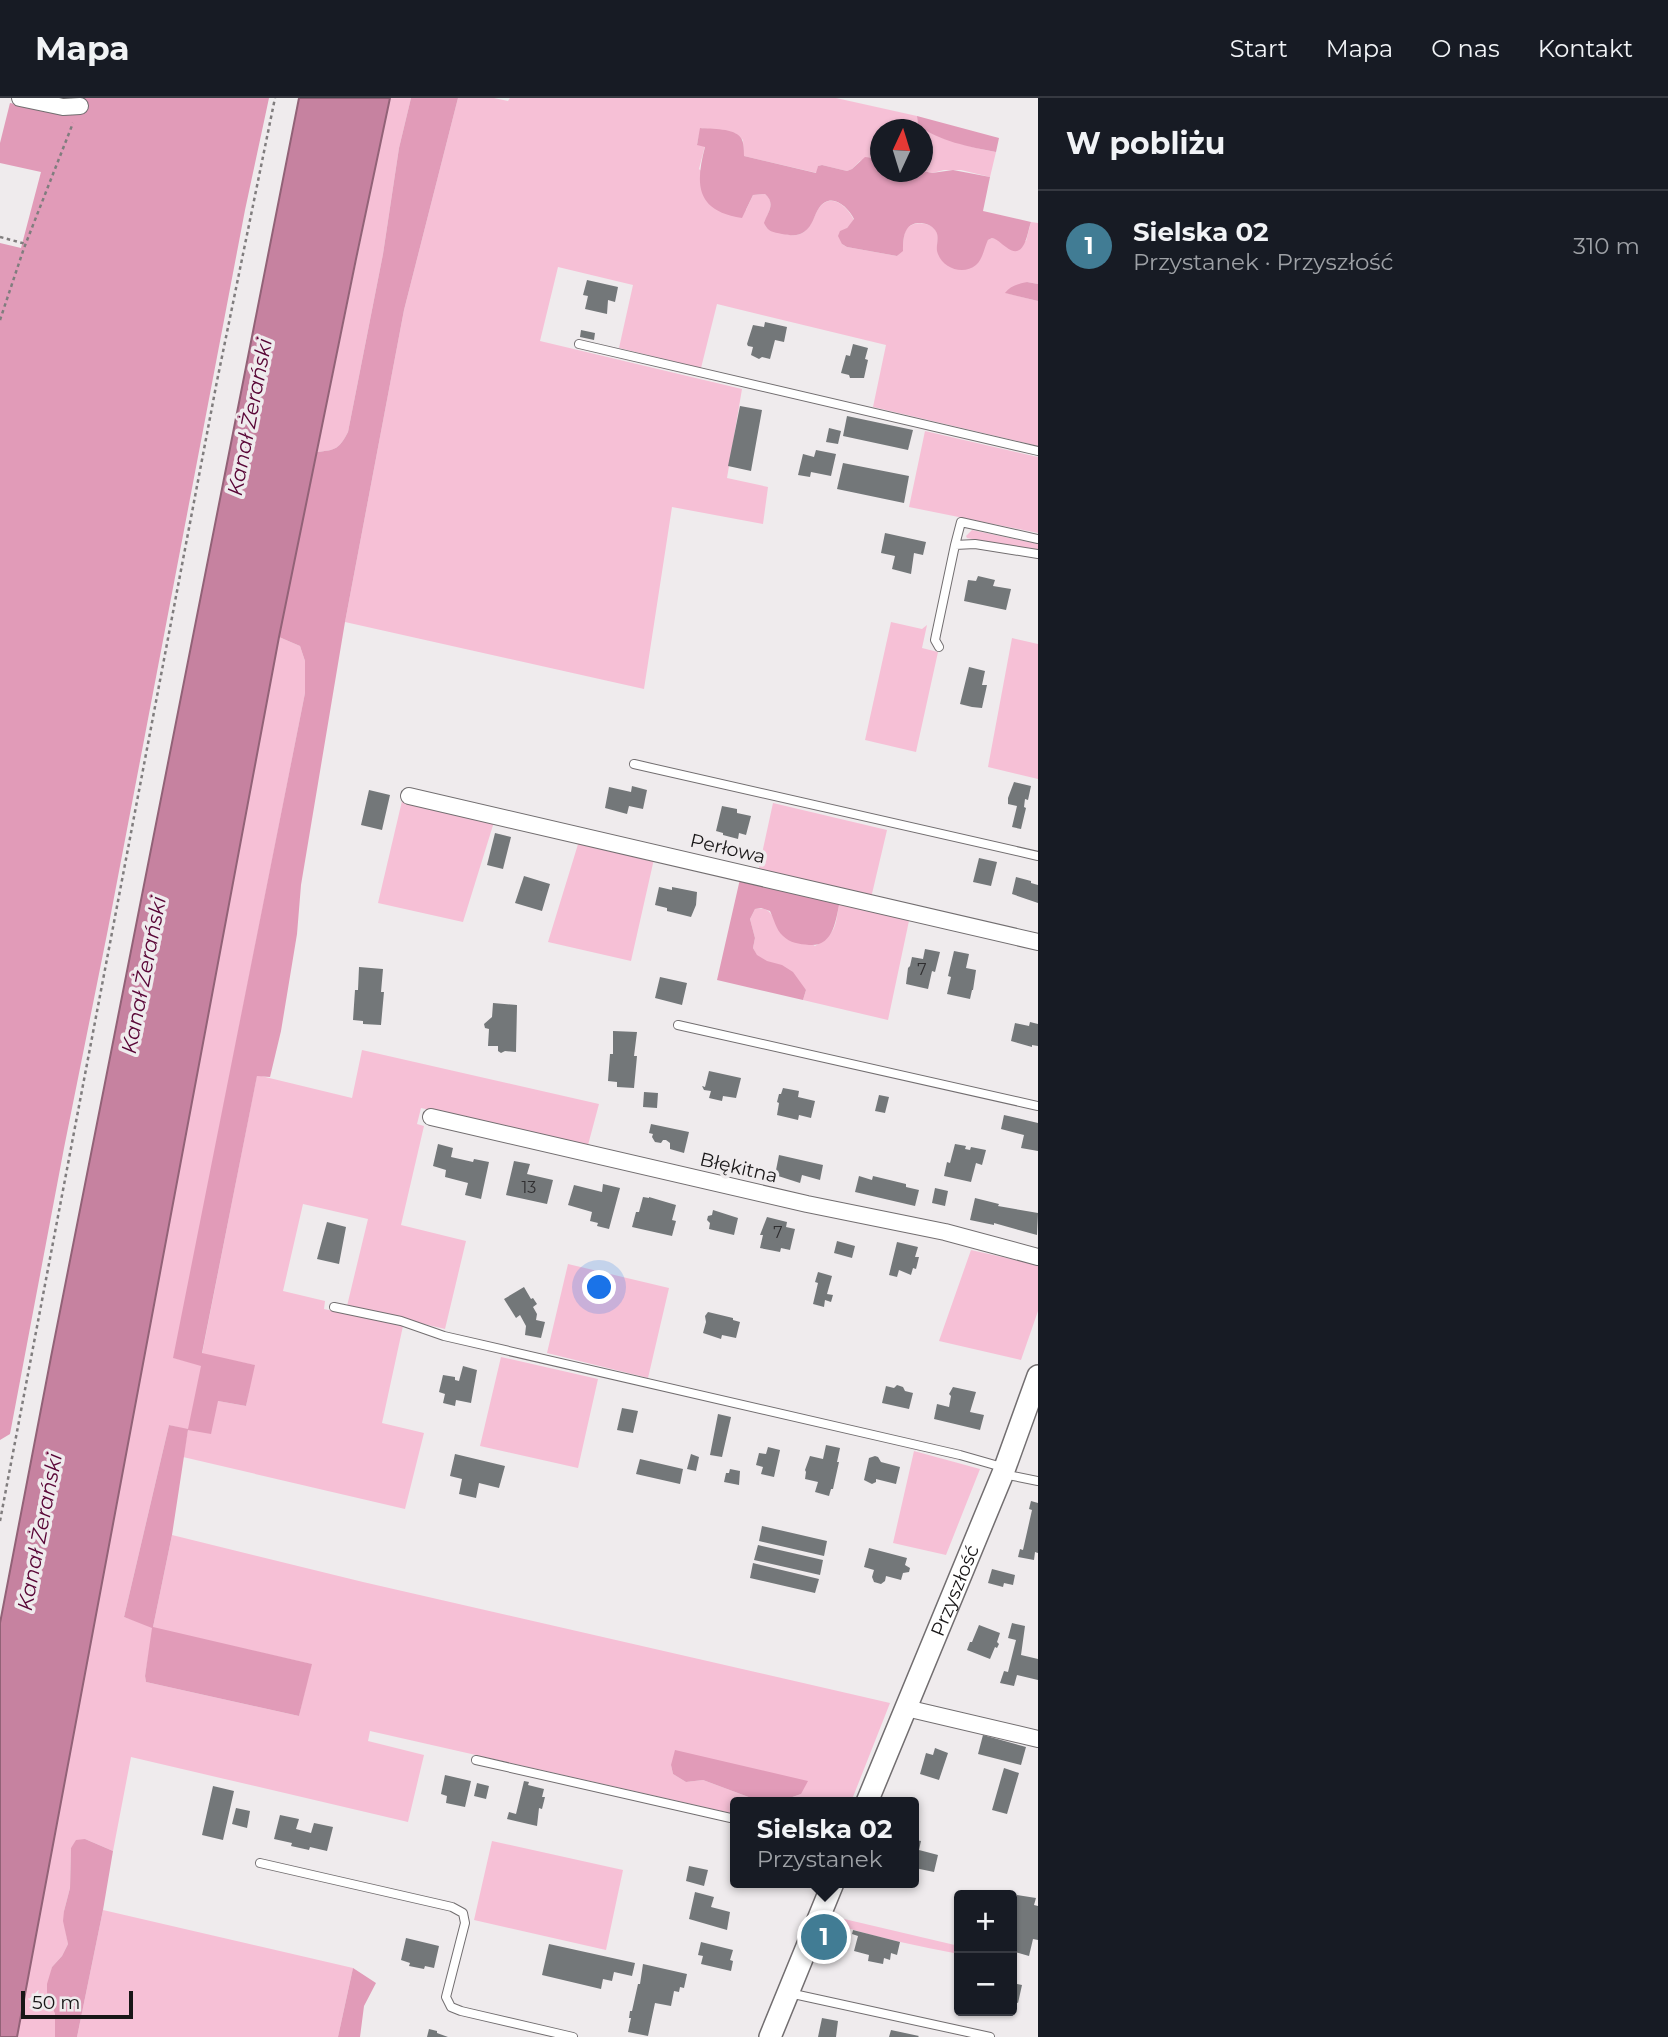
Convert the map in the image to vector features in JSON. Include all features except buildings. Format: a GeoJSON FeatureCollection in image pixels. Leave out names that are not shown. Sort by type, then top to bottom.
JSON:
{"type":"FeatureCollection","features":[{"type":"Feature","properties":{"kind":"street"},"geometry":{"type":"LineString","coordinates":[[20,98],[63,107],[80,106]]}},
{"type":"Feature","properties":{"kind":"street","name":"Perłowa"},"geometry":{"type":"LineString","coordinates":[[409,796],[1038,942]]}},
{"type":"Feature","properties":{"kind":"street","name":"Błękitna"},"geometry":{"type":"LineString","coordinates":[[431,1117],[945,1233],[1038,1257]]}},
{"type":"Feature","properties":{"kind":"street","name":"Przyszłość"},"geometry":{"type":"LineString","coordinates":[[869,1797],[1004,1471],[1037,1379]]}},
{"type":"Feature","properties":{"kind":"street"},"geometry":{"type":"LineString","coordinates":[[906,1709],[1038,1739]]}},
{"type":"Feature","properties":{"kind":"street"},"geometry":{"type":"LineString","coordinates":[[770,2037],[832,1888]]}},
{"type":"Feature","properties":{"kind":"lane"},"geometry":{"type":"LineString","coordinates":[[579,344],[1038,451]]}},
{"type":"Feature","properties":{"kind":"lane"},"geometry":{"type":"LineString","coordinates":[[939,647],[935,640],[961,522],[1038,539]]}},
{"type":"Feature","properties":{"kind":"lane"},"geometry":{"type":"LineString","coordinates":[[955,545],[975,544],[1038,554]]}},
{"type":"Feature","properties":{"kind":"lane"},"geometry":{"type":"LineString","coordinates":[[634,764],[1038,856]]}},
{"type":"Feature","properties":{"kind":"lane"},"geometry":{"type":"LineString","coordinates":[[678,1025],[1038,1105]]}},
{"type":"Feature","properties":{"kind":"lane"},"geometry":{"type":"LineString","coordinates":[[334,1307],[401,1321],[444,1336],[960,1455],[1038,1481]]}},
{"type":"Feature","properties":{"kind":"lane"},"geometry":{"type":"LineString","coordinates":[[476,1760],[730,1818]]}},
{"type":"Feature","properties":{"kind":"lane"},"geometry":{"type":"LineString","coordinates":[[260,1863],[459,1910],[465,1918],[446,1997],[451,2007],[573,2037]]}},
{"type":"Feature","properties":{"kind":"lane"},"geometry":{"type":"LineString","coordinates":[[789,1993],[990,2037]]}},
{"type":"Feature","properties":{"kind":"path"},"geometry":{"type":"LineString","coordinates":[[0,1521],[214,394],[275,98]]}},
{"type":"Feature","properties":{"kind":"path"},"geometry":{"type":"LineString","coordinates":[[0,320],[26,244],[80,106]]}},
{"type":"Feature","properties":{"kind":"path"},"geometry":{"type":"LineString","coordinates":[[0,237],[26,244]]}},
{"type":"Feature","properties":{"kind":"shaded area"},"geometry":{"type":"Polygon","coordinates":[[[58,98],[269,98],[245,210],[10,1434],[0,1440],[0,243],[21,248],[41,172],[0,163],[0,143],[10,103],[54,112],[58,98]]]}},
{"type":"Feature","properties":{"kind":"shaded area"},"geometry":{"type":"Polygon","coordinates":[[[390,98],[411,98],[399,148],[383,254],[348,432],[336,448],[317,452],[390,98]]]}},
{"type":"Feature","properties":{"kind":"shaded area"},"geometry":{"type":"Polygon","coordinates":[[[411,98],[458,98],[404,310],[345,622],[301,885],[297,934],[281,1031],[270,1077],[257,1076],[202,1353],[255,1365],[246,1406],[218,1401],[211,1434],[188,1430],[172,1535],[153,1627],[312,1664],[299,1716],[146,1682],[152,1628],[124,1617],[169,1425],[188,1429],[201,1366],[173,1358],[305,693],[305,661],[300,646],[279,637],[317,452],[336,448],[348,432],[383,254],[399,148],[411,98]]]}},
{"type":"Feature","properties":{"kind":"shaded area"},"geometry":{"type":"Polygon","coordinates":[[[458,98],[494,98],[508,101],[510,98],[836,98],[917,116],[917,119],[870,119],[870,158],[860,161],[847,171],[818,166],[817,173],[744,156],[743,140],[735,133],[701,128],[697,144],[705,146],[699,169],[746,210],[753,195],[765,194],[771,204],[766,227],[785,234],[800,234],[809,227],[824,203],[834,201],[848,210],[854,220],[847,228],[842,244],[897,256],[903,250],[907,228],[914,224],[924,223],[935,229],[938,236],[937,250],[985,245],[992,238],[1026,241],[1031,222],[1038,223],[1038,284],[1027,282],[1006,293],[1038,301],[1038,446],[873,407],[886,345],[717,304],[701,368],[619,348],[633,285],[558,267],[540,341],[742,389],[727,478],[768,487],[763,524],[672,507],[644,689],[345,622],[404,310],[458,98]]]}},
{"type":"Feature","properties":{"kind":"shaded area"},"geometry":{"type":"Polygon","coordinates":[[[933,120],[999,138],[996,152],[955,143],[935,135],[933,120]]]}},
{"type":"Feature","properties":{"kind":"shaded area"},"geometry":{"type":"Polygon","coordinates":[[[700,128],[734,132],[743,142],[744,156],[816,173],[818,166],[822,165],[847,171],[865,157],[870,158],[870,182],[933,182],[933,173],[953,170],[990,177],[983,211],[1031,222],[1021,249],[1012,251],[992,238],[988,240],[978,263],[965,270],[953,268],[943,262],[937,251],[936,232],[925,224],[913,224],[907,229],[903,251],[897,256],[847,247],[838,236],[854,219],[848,210],[834,201],[824,203],[807,230],[801,234],[773,232],[764,223],[771,204],[765,194],[753,195],[742,218],[715,209],[707,202],[700,184],[705,147],[697,145],[700,128]]]}},
{"type":"Feature","properties":{"kind":"shaded area"},"geometry":{"type":"Polygon","coordinates":[[[933,132],[965,145],[996,152],[990,177],[961,170],[933,173],[933,132]]]}},
{"type":"Feature","properties":{"kind":"shaded area"},"geometry":{"type":"Polygon","coordinates":[[[1027,282],[1038,284],[1038,301],[1005,293],[1012,287],[1027,282]]]}},
{"type":"Feature","properties":{"kind":"shaded area"},"geometry":{"type":"Polygon","coordinates":[[[925,431],[1038,457],[1038,533],[909,507],[925,431]]]}},
{"type":"Feature","properties":{"kind":"shaded area"},"geometry":{"type":"Polygon","coordinates":[[[972,530],[1038,544],[1038,552],[967,538],[972,530]]]}},
{"type":"Feature","properties":{"kind":"shaded area"},"geometry":{"type":"Polygon","coordinates":[[[891,622],[922,629],[927,625],[922,648],[938,652],[916,752],[865,740],[891,622]]]}},
{"type":"Feature","properties":{"kind":"shaded area"},"geometry":{"type":"Polygon","coordinates":[[[279,637],[300,646],[305,661],[305,693],[174,1358],[201,1365],[218,1401],[246,1406],[254,1365],[202,1354],[257,1075],[352,1098],[362,1050],[599,1104],[588,1145],[421,1108],[417,1124],[424,1126],[401,1225],[466,1241],[445,1329],[347,1306],[368,1219],[303,1204],[283,1291],[325,1301],[324,1309],[403,1326],[382,1423],[424,1433],[405,1509],[183,1457],[188,1430],[169,1425],[124,1617],[153,1627],[172,1535],[363,1582],[890,1703],[853,1797],[792,1797],[801,1794],[671,1765],[673,1774],[686,1782],[703,1780],[749,1797],[730,1797],[730,1813],[370,1731],[368,1741],[424,1755],[408,1822],[131,1757],[113,1851],[85,1839],[71,1848],[70,1888],[64,1911],[68,1944],[52,1967],[47,1993],[55,2014],[55,2037],[17,2037],[279,637]],[[153,1628],[146,1682],[299,1716],[311,1664],[153,1628]]]}},
{"type":"Feature","properties":{"kind":"shaded area"},"geometry":{"type":"Polygon","coordinates":[[[1012,638],[1038,644],[1038,779],[988,767],[1012,638]]]}},
{"type":"Feature","properties":{"kind":"shaded area"},"geometry":{"type":"Polygon","coordinates":[[[402,801],[494,822],[463,922],[378,903],[402,801]]]}},
{"type":"Feature","properties":{"kind":"shaded area"},"geometry":{"type":"Polygon","coordinates":[[[773,803],[887,830],[871,898],[758,872],[773,803]]]}},
{"type":"Feature","properties":{"kind":"shaded area"},"geometry":{"type":"Polygon","coordinates":[[[579,841],[654,859],[631,961],[548,942],[579,841]]]}},
{"type":"Feature","properties":{"kind":"shaded area"},"geometry":{"type":"Polygon","coordinates":[[[740,879],[840,900],[829,937],[817,944],[798,944],[786,938],[779,931],[770,911],[755,909],[750,919],[755,938],[753,948],[757,955],[793,972],[806,990],[803,1000],[717,980],[740,879]]]}},
{"type":"Feature","properties":{"kind":"shaded area"},"geometry":{"type":"Polygon","coordinates":[[[840,900],[910,916],[888,1020],[803,1000],[806,990],[757,956],[753,948],[755,938],[750,919],[755,909],[768,911],[815,946],[832,932],[840,900]]]}},
{"type":"Feature","properties":{"kind":"shaded area"},"geometry":{"type":"Polygon","coordinates":[[[971,1250],[1038,1265],[1038,1311],[1021,1360],[939,1341],[971,1250]]]}},
{"type":"Feature","properties":{"kind":"shaded area"},"geometry":{"type":"Polygon","coordinates":[[[568,1264],[669,1288],[648,1378],[547,1353],[568,1264]]]}},
{"type":"Feature","properties":{"kind":"shaded area"},"geometry":{"type":"Polygon","coordinates":[[[501,1357],[598,1379],[578,1468],[480,1446],[501,1357]]]}},
{"type":"Feature","properties":{"kind":"shaded area"},"geometry":{"type":"Polygon","coordinates":[[[914,1451],[980,1469],[946,1555],[893,1543],[914,1451]]]}},
{"type":"Feature","properties":{"kind":"shaded area"},"geometry":{"type":"Polygon","coordinates":[[[675,1750],[808,1781],[801,1794],[792,1797],[749,1797],[703,1780],[686,1782],[673,1774],[671,1765],[675,1750]]]}},
{"type":"Feature","properties":{"kind":"shaded area"},"geometry":{"type":"Polygon","coordinates":[[[85,1839],[113,1851],[77,2037],[55,2037],[55,2014],[47,1993],[47,1984],[52,1967],[68,1944],[63,1921],[70,1888],[71,1848],[76,1840],[85,1839]]]}},
{"type":"Feature","properties":{"kind":"shaded area"},"geometry":{"type":"Polygon","coordinates":[[[492,1841],[623,1870],[606,1950],[474,1920],[492,1841]]]}},
{"type":"Feature","properties":{"kind":"shaded area"},"geometry":{"type":"Polygon","coordinates":[[[103,1910],[353,1968],[338,2037],[77,2037],[103,1910]]]}},
{"type":"Feature","properties":{"kind":"shaded area"},"geometry":{"type":"Polygon","coordinates":[[[840,1918],[954,1945],[954,1953],[898,1941],[838,1925],[840,1918]]]}},
{"type":"Feature","properties":{"kind":"shaded area"},"geometry":{"type":"Polygon","coordinates":[[[353,1968],[376,1983],[364,2006],[360,2037],[338,2037],[353,1968]]]}},
{"type":"Feature","properties":{"kind":"water","name":"Kanał Żerański"},"geometry":{"type":"Polygon","coordinates":[[[299,98],[390,98],[279,637],[17,2037],[0,2037],[0,1623],[299,98]]]}},
{"type":"Feature","properties":{"kind":"place","name":"Sielska 02"},"geometry":{"type":"Point","coordinates":[824,1937]}}]}
